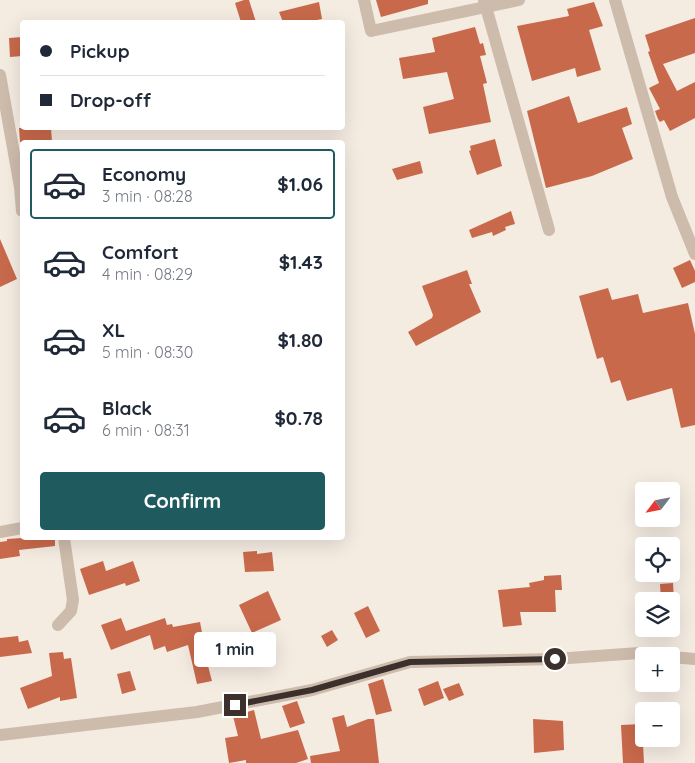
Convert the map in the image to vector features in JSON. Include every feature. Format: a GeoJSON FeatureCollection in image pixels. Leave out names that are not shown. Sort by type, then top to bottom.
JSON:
{"type":"FeatureCollection","features":[{"type":"Feature","properties":{"kind":"street"},"geometry":{"type":"LineString","coordinates":[[364,0],[371,31],[485,4],[519,0]]}},
{"type":"Feature","properties":{"kind":"street"},"geometry":{"type":"LineString","coordinates":[[615,0],[672,197],[695,254]]}},
{"type":"Feature","properties":{"kind":"street"},"geometry":{"type":"LineString","coordinates":[[485,4],[549,230]]}},
{"type":"Feature","properties":{"kind":"street"},"geometry":{"type":"LineString","coordinates":[[0,75],[20,187]]}},
{"type":"Feature","properties":{"kind":"street"},"geometry":{"type":"LineString","coordinates":[[0,532],[20,528]]}},
{"type":"Feature","properties":{"kind":"street"},"geometry":{"type":"LineString","coordinates":[[58,625],[71,611],[73,600],[64,540]]}},
{"type":"Feature","properties":{"kind":"street"},"geometry":{"type":"LineString","coordinates":[[0,735],[197,712],[312,690],[410,662],[555,659],[635,653]]}},
{"type":"Feature","properties":{"kind":"street"},"geometry":{"type":"LineString","coordinates":[[680,658],[695,660]]}},
{"type":"Feature","properties":{"kind":"building"},"geometry":{"type":"Polygon","coordinates":[[[249,0],[255,20],[240,20],[235,3],[249,0]]]}},
{"type":"Feature","properties":{"kind":"building"},"geometry":{"type":"Polygon","coordinates":[[[376,0],[428,0],[428,4],[381,17],[376,0]]]}},
{"type":"Feature","properties":{"kind":"building"},"geometry":{"type":"Polygon","coordinates":[[[319,2],[322,19],[282,20],[279,12],[319,2]]]}},
{"type":"Feature","properties":{"kind":"building"},"geometry":{"type":"Polygon","coordinates":[[[594,2],[603,26],[589,30],[601,70],[577,77],[575,68],[532,81],[517,26],[569,16],[567,9],[594,2]]]}},
{"type":"Feature","properties":{"kind":"building"},"geometry":{"type":"Polygon","coordinates":[[[695,18],[695,53],[663,64],[677,91],[695,82],[695,118],[670,131],[664,120],[660,122],[658,119],[655,111],[660,109],[649,88],[659,83],[648,52],[650,51],[645,35],[695,18]]]}},
{"type":"Feature","properties":{"kind":"building"},"geometry":{"type":"Polygon","coordinates":[[[475,27],[480,44],[483,43],[486,55],[480,56],[487,83],[483,84],[491,122],[429,134],[423,107],[454,99],[447,72],[403,79],[399,58],[435,52],[432,38],[475,27]]]}},
{"type":"Feature","properties":{"kind":"building"},"geometry":{"type":"Polygon","coordinates":[[[20,37],[20,56],[10,57],[9,38],[20,37]]]}},
{"type":"Feature","properties":{"kind":"building"},"geometry":{"type":"Polygon","coordinates":[[[569,96],[578,123],[627,107],[632,124],[622,128],[633,159],[592,176],[546,188],[527,111],[569,96]]]}},
{"type":"Feature","properties":{"kind":"building"},"geometry":{"type":"Polygon","coordinates":[[[19,128],[20,130],[51,130],[52,140],[20,140],[20,142],[19,128]]]}},
{"type":"Feature","properties":{"kind":"building"},"geometry":{"type":"Polygon","coordinates":[[[495,139],[502,166],[477,175],[469,151],[471,150],[470,146],[495,139]]]}},
{"type":"Feature","properties":{"kind":"building"},"geometry":{"type":"Polygon","coordinates":[[[420,161],[423,173],[397,180],[392,169],[420,161]]]}},
{"type":"Feature","properties":{"kind":"building"},"geometry":{"type":"Polygon","coordinates":[[[511,211],[515,224],[505,227],[506,230],[493,236],[492,232],[472,238],[469,230],[511,211]]]}},
{"type":"Feature","properties":{"kind":"building"},"geometry":{"type":"Polygon","coordinates":[[[0,239],[17,279],[0,287],[0,239]]]}},
{"type":"Feature","properties":{"kind":"building"},"geometry":{"type":"Polygon","coordinates":[[[690,260],[695,271],[695,282],[682,288],[673,268],[690,260]]]}},
{"type":"Feature","properties":{"kind":"building"},"geometry":{"type":"Polygon","coordinates":[[[467,270],[472,284],[469,284],[481,312],[416,346],[408,332],[432,318],[433,315],[422,286],[467,270]]]}},
{"type":"Feature","properties":{"kind":"building"},"geometry":{"type":"Polygon","coordinates":[[[608,288],[612,300],[638,294],[643,313],[688,303],[695,334],[695,425],[681,428],[672,388],[627,401],[620,380],[611,383],[603,357],[597,359],[579,296],[608,288]]]}},
{"type":"Feature","properties":{"kind":"building"},"geometry":{"type":"Polygon","coordinates":[[[7,539],[55,540],[55,546],[19,550],[20,556],[0,559],[0,542],[7,541],[7,539]]]}},
{"type":"Feature","properties":{"kind":"building"},"geometry":{"type":"Polygon","coordinates":[[[257,551],[257,554],[272,552],[274,571],[245,572],[243,552],[257,551]]]}},
{"type":"Feature","properties":{"kind":"building"},"geometry":{"type":"Polygon","coordinates":[[[103,561],[106,571],[133,561],[140,581],[126,586],[125,583],[89,595],[80,569],[103,561]]]}},
{"type":"Feature","properties":{"kind":"building"},"geometry":{"type":"Polygon","coordinates":[[[561,575],[562,590],[555,590],[556,612],[520,612],[522,625],[503,627],[498,590],[530,587],[529,583],[544,580],[544,576],[561,575]]]}},
{"type":"Feature","properties":{"kind":"building"},"geometry":{"type":"Polygon","coordinates":[[[673,583],[674,592],[660,592],[660,584],[673,583]]]}},
{"type":"Feature","properties":{"kind":"building"},"geometry":{"type":"Polygon","coordinates":[[[268,591],[281,620],[252,633],[239,605],[268,591]]]}},
{"type":"Feature","properties":{"kind":"building"},"geometry":{"type":"Polygon","coordinates":[[[368,606],[380,631],[366,638],[354,613],[368,606]]]}},
{"type":"Feature","properties":{"kind":"building"},"geometry":{"type":"Polygon","coordinates":[[[121,618],[126,631],[165,618],[167,625],[172,624],[173,627],[200,622],[204,643],[202,643],[212,681],[197,684],[188,645],[167,652],[165,646],[154,650],[150,635],[111,650],[101,625],[121,618]]]}},
{"type":"Feature","properties":{"kind":"building"},"geometry":{"type":"Polygon","coordinates":[[[332,630],[338,640],[327,647],[321,636],[332,630]]]}},
{"type":"Feature","properties":{"kind":"building"},"geometry":{"type":"Polygon","coordinates":[[[18,636],[19,642],[28,640],[32,653],[0,657],[0,638],[18,636]]]}},
{"type":"Feature","properties":{"kind":"building"},"geometry":{"type":"Polygon","coordinates":[[[63,652],[64,659],[71,658],[77,698],[60,701],[60,697],[28,709],[20,688],[52,676],[49,653],[63,652]]]}},
{"type":"Feature","properties":{"kind":"building"},"geometry":{"type":"Polygon","coordinates":[[[130,671],[136,690],[122,694],[117,674],[130,671]]]}},
{"type":"Feature","properties":{"kind":"building"},"geometry":{"type":"Polygon","coordinates":[[[383,679],[392,711],[376,715],[368,684],[383,679]]]}},
{"type":"Feature","properties":{"kind":"building"},"geometry":{"type":"Polygon","coordinates":[[[438,681],[444,698],[424,706],[418,689],[438,681]]]}},
{"type":"Feature","properties":{"kind":"building"},"geometry":{"type":"Polygon","coordinates":[[[459,683],[464,695],[449,701],[443,689],[459,683]]]}},
{"type":"Feature","properties":{"kind":"building"},"geometry":{"type":"Polygon","coordinates":[[[297,701],[305,723],[290,728],[282,706],[297,701]]]}},
{"type":"Feature","properties":{"kind":"building"},"geometry":{"type":"Polygon","coordinates":[[[254,710],[261,739],[298,730],[308,759],[296,763],[246,763],[246,760],[229,763],[225,738],[238,736],[233,716],[254,710]]]}},
{"type":"Feature","properties":{"kind":"building"},"geometry":{"type":"Polygon","coordinates":[[[344,715],[347,727],[368,719],[374,719],[379,763],[311,763],[310,756],[340,751],[332,718],[344,715]]]}},
{"type":"Feature","properties":{"kind":"building"},"geometry":{"type":"Polygon","coordinates":[[[533,719],[563,721],[564,750],[534,753],[533,719]]]}},
{"type":"Feature","properties":{"kind":"building"},"geometry":{"type":"Polygon","coordinates":[[[635,724],[635,747],[643,747],[644,763],[623,763],[621,725],[635,724]]]}},
{"type":"Feature","properties":{"kind":"route"},"geometry":{"type":"LineString","coordinates":[[235,705],[312,690],[410,662],[555,659]]}}]}
